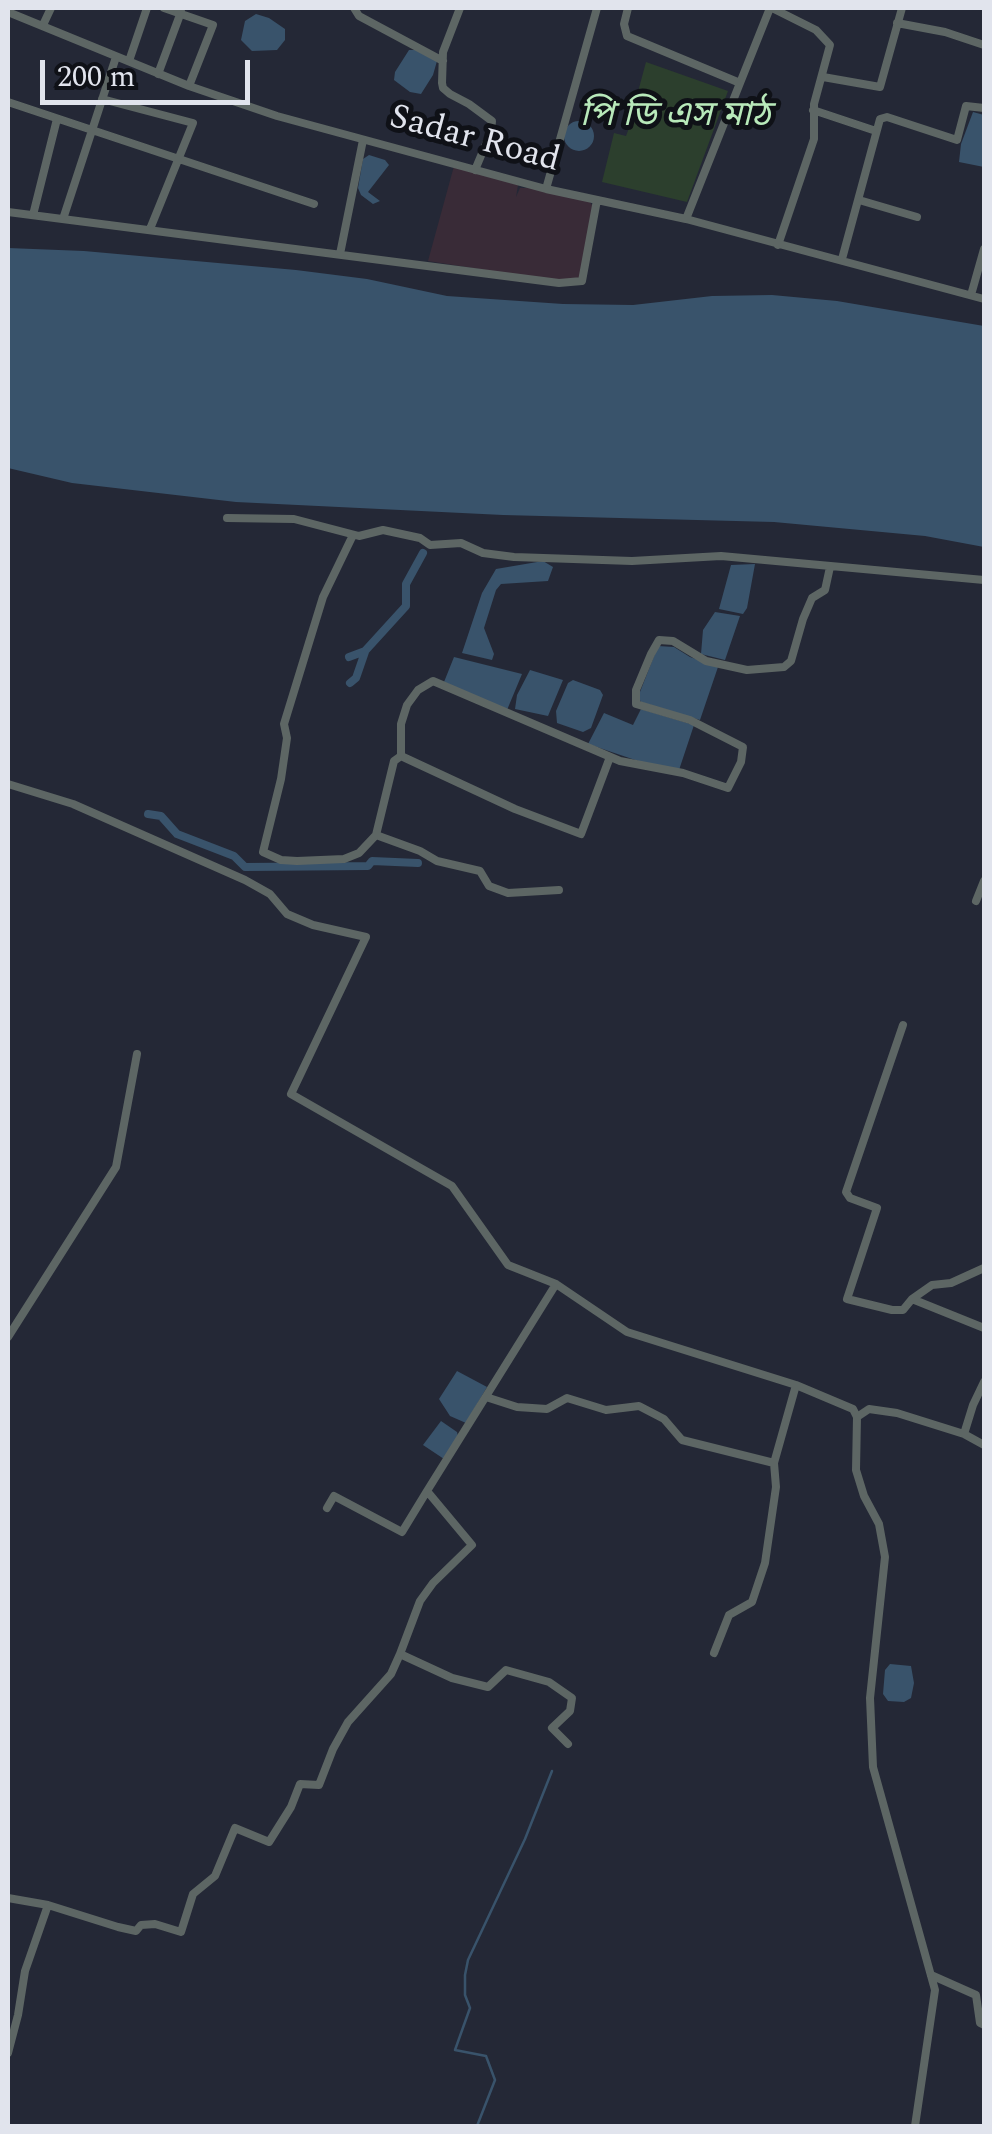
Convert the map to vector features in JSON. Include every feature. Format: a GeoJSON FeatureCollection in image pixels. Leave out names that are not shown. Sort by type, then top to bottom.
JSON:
{"type":"FeatureCollection","features":[{"type":"Feature","properties":{"kind":"street"},"geometry":{"type":"LineString","coordinates":[[43,25],[51,8]]}},
{"type":"Feature","properties":{"kind":"street"},"geometry":{"type":"LineString","coordinates":[[128,62],[147,8]]}},
{"type":"Feature","properties":{"kind":"street"},"geometry":{"type":"LineString","coordinates":[[164,8],[212,25],[189,86]]}},
{"type":"Feature","properties":{"kind":"street"},"geometry":{"type":"LineString","coordinates":[[354,8],[359,16],[444,60]]}},
{"type":"Feature","properties":{"kind":"street"},"geometry":{"type":"LineString","coordinates":[[460,8],[444,52],[443,88],[478,110],[493,126],[475,170]]}},
{"type":"Feature","properties":{"kind":"street"},"geometry":{"type":"LineString","coordinates":[[546,189],[597,8]]}},
{"type":"Feature","properties":{"kind":"street"},"geometry":{"type":"LineString","coordinates":[[628,8],[624,24],[628,36],[740,83]]}},
{"type":"Feature","properties":{"kind":"street"},"geometry":{"type":"LineString","coordinates":[[686,219],[771,8],[825,37],[830,45],[813,110],[814,139],[778,246]]}},
{"type":"Feature","properties":{"kind":"street"},"geometry":{"type":"LineString","coordinates":[[823,76],[880,87],[902,8]]}},
{"type":"Feature","properties":{"kind":"street","name":"Sadar Road"},"geometry":{"type":"LineString","coordinates":[[8,12],[259,111],[546,189],[686,219],[984,299]]}},
{"type":"Feature","properties":{"kind":"street"},"geometry":{"type":"LineString","coordinates":[[158,74],[181,12]]}},
{"type":"Feature","properties":{"kind":"street"},"geometry":{"type":"LineString","coordinates":[[896,23],[945,32],[984,45]]}},
{"type":"Feature","properties":{"kind":"street"},"geometry":{"type":"LineString","coordinates":[[63,219],[116,57]]}},
{"type":"Feature","properties":{"kind":"street"},"geometry":{"type":"LineString","coordinates":[[102,99],[193,124],[150,229]]}},
{"type":"Feature","properties":{"kind":"street"},"geometry":{"type":"LineString","coordinates":[[8,102],[314,204]]}},
{"type":"Feature","properties":{"kind":"street"},"geometry":{"type":"LineString","coordinates":[[842,260],[880,119],[887,117],[957,140],[966,106],[984,108]]}},
{"type":"Feature","properties":{"kind":"street"},"geometry":{"type":"LineString","coordinates":[[813,110],[876,131]]}},
{"type":"Feature","properties":{"kind":"street"},"geometry":{"type":"LineString","coordinates":[[33,214],[57,119]]}},
{"type":"Feature","properties":{"kind":"street"},"geometry":{"type":"LineString","coordinates":[[340,254],[363,140]]}},
{"type":"Feature","properties":{"kind":"street"},"geometry":{"type":"LineString","coordinates":[[8,212],[560,284],[582,280],[597,200]]}},
{"type":"Feature","properties":{"kind":"street"},"geometry":{"type":"LineString","coordinates":[[859,200],[917,216]]}},
{"type":"Feature","properties":{"kind":"street"},"geometry":{"type":"LineString","coordinates":[[971,295],[984,249]]}},
{"type":"Feature","properties":{"kind":"street"},"geometry":{"type":"LineString","coordinates":[[227,518],[294,519],[353,535],[384,530],[420,538],[430,545],[460,543],[482,553],[514,557],[632,561],[721,556],[984,580]]}},
{"type":"Feature","properties":{"kind":"street"},"geometry":{"type":"LineString","coordinates":[[353,535],[323,598],[284,724],[287,738],[281,779],[263,852],[297,861],[344,859],[359,853],[376,835],[394,761],[401,756]]}},
{"type":"Feature","properties":{"kind":"street"},"geometry":{"type":"LineString","coordinates":[[401,756],[401,724],[406,705],[432,681],[610,757],[683,773],[728,788],[741,762],[743,747],[690,720],[636,704],[636,690],[651,654],[659,640],[673,642],[706,660],[747,670],[784,667],[791,661],[812,598],[825,590],[830,567]]}},
{"type":"Feature","properties":{"kind":"street"},"geometry":{"type":"LineString","coordinates":[[401,756],[515,809],[581,834],[610,757]]}},
{"type":"Feature","properties":{"kind":"street"},"geometry":{"type":"LineString","coordinates":[[8,784],[73,804],[245,880],[270,894],[287,914],[313,925],[366,937],[292,1094],[452,1186],[508,1266],[556,1284],[626,1332],[796,1385],[853,1409],[857,1417],[856,1470],[879,1524],[885,1556],[870,1698],[873,1768],[936,1990],[916,2126]]}},
{"type":"Feature","properties":{"kind":"street"},"geometry":{"type":"LineString","coordinates":[[376,835],[437,861],[480,871],[490,886],[508,893],[560,890]]}},
{"type":"Feature","properties":{"kind":"street"},"geometry":{"type":"LineString","coordinates":[[976,901],[984,881]]}},
{"type":"Feature","properties":{"kind":"street"},"geometry":{"type":"LineString","coordinates":[[902,1025],[846,1192],[850,1198],[877,1208],[847,1299],[903,1310],[932,1286],[951,1283],[984,1268]]}},
{"type":"Feature","properties":{"kind":"street"},"geometry":{"type":"LineString","coordinates":[[8,1337],[116,1167],[137,1054]]}},
{"type":"Feature","properties":{"kind":"street"},"geometry":{"type":"LineString","coordinates":[[327,1508],[334,1496],[402,1532],[556,1284]]}},
{"type":"Feature","properties":{"kind":"street"},"geometry":{"type":"LineString","coordinates":[[912,1299],[984,1328]]}},
{"type":"Feature","properties":{"kind":"street"},"geometry":{"type":"LineString","coordinates":[[964,1434],[984,1382]]}},
{"type":"Feature","properties":{"kind":"street"},"geometry":{"type":"LineString","coordinates":[[714,1653],[730,1615],[752,1602],[765,1563],[776,1487],[774,1464],[796,1385]]}},
{"type":"Feature","properties":{"kind":"street"},"geometry":{"type":"LineString","coordinates":[[486,1397],[548,1410],[567,1398],[606,1410],[639,1406],[664,1419],[682,1440],[774,1464]]}},
{"type":"Feature","properties":{"kind":"street"},"geometry":{"type":"LineString","coordinates":[[857,1417],[869,1409],[897,1413],[964,1434],[984,1445]]}},
{"type":"Feature","properties":{"kind":"street"},"geometry":{"type":"LineString","coordinates":[[8,1898],[48,1905],[118,1927],[136,1930],[140,1925],[155,1924],[182,1932],[194,1894],[215,1876],[235,1828],[269,1842],[292,1807],[300,1784],[319,1784],[332,1749],[348,1722],[391,1674],[420,1601],[472,1544],[427,1491]]}},
{"type":"Feature","properties":{"kind":"street"},"geometry":{"type":"LineString","coordinates":[[400,1654],[452,1678],[488,1687],[506,1670],[549,1682],[572,1698],[570,1711],[552,1728],[568,1744]]}},
{"type":"Feature","properties":{"kind":"street"},"geometry":{"type":"LineString","coordinates":[[8,2053],[25,1970],[48,1905]]}},
{"type":"Feature","properties":{"kind":"street"},"geometry":{"type":"LineString","coordinates":[[931,1975],[976,1994],[980,2024],[984,2025]]}},
{"type":"Feature","properties":{"kind":"shaded area"},"geometry":{"type":"Polygon","coordinates":[[[454,166],[518,185],[516,197],[520,188],[531,188],[589,201],[595,209],[581,277],[542,279],[428,261],[454,166]]]}},
{"type":"Feature","properties":{"kind":"green space","name":"পি ডি এস মাঠ"},"geometry":{"type":"Polygon","coordinates":[[[646,62],[728,91],[687,202],[602,182],[614,133],[626,136],[638,104],[635,103],[646,62]]]}},
{"type":"Feature","properties":{"kind":"water"},"geometry":{"type":"Polygon","coordinates":[[[256,14],[285,29],[285,40],[277,50],[252,51],[241,40],[245,21],[256,14]]]}},
{"type":"Feature","properties":{"kind":"water"},"geometry":{"type":"Polygon","coordinates":[[[409,50],[437,61],[421,94],[410,92],[394,80],[409,50]]]}},
{"type":"Feature","properties":{"kind":"water"},"geometry":{"type":"Polygon","coordinates":[[[973,112],[984,115],[984,167],[959,162],[973,112]]]}},
{"type":"Feature","properties":{"kind":"water"},"geometry":{"type":"Polygon","coordinates":[[[579,121],[590,125],[594,136],[590,147],[579,151],[568,147],[564,136],[568,125],[579,121]]]}},
{"type":"Feature","properties":{"kind":"water"},"geometry":{"type":"Polygon","coordinates":[[[369,155],[389,165],[368,192],[380,201],[373,204],[358,188],[363,159],[369,155]]]}},
{"type":"Feature","properties":{"kind":"water"},"geometry":{"type":"Polygon","coordinates":[[[8,248],[296,270],[367,279],[447,296],[563,304],[633,305],[712,296],[772,295],[837,301],[984,326],[984,547],[925,536],[774,522],[503,515],[236,502],[72,483],[8,468],[8,248]]]}},
{"type":"Feature","properties":{"kind":"water"},"geometry":{"type":"Polygon","coordinates":[[[543,561],[553,567],[548,581],[501,584],[496,590],[484,628],[494,654],[492,660],[462,653],[482,593],[496,569],[543,561]]]}},
{"type":"Feature","properties":{"kind":"water"},"geometry":{"type":"Polygon","coordinates":[[[755,564],[743,614],[719,609],[731,565],[755,564]]]}},
{"type":"Feature","properties":{"kind":"water"},"geometry":{"type":"Polygon","coordinates":[[[715,612],[740,616],[725,660],[701,654],[703,630],[715,612]]]}},
{"type":"Feature","properties":{"kind":"water"},"geometry":{"type":"Polygon","coordinates":[[[658,646],[674,647],[718,667],[700,720],[641,702],[638,697],[658,646]]]}},
{"type":"Feature","properties":{"kind":"water"},"geometry":{"type":"Polygon","coordinates":[[[454,657],[522,674],[507,710],[444,682],[454,657]]]}},
{"type":"Feature","properties":{"kind":"water"},"geometry":{"type":"Polygon","coordinates":[[[530,670],[563,680],[548,716],[515,709],[517,695],[530,670]]]}},
{"type":"Feature","properties":{"kind":"water"},"geometry":{"type":"Polygon","coordinates":[[[573,680],[600,690],[603,695],[591,728],[583,732],[557,723],[556,711],[573,680]]]}},
{"type":"Feature","properties":{"kind":"water"},"geometry":{"type":"Polygon","coordinates":[[[641,709],[694,725],[679,770],[588,744],[604,713],[633,725],[641,709]]]}},
{"type":"Feature","properties":{"kind":"water"},"geometry":{"type":"Polygon","coordinates":[[[457,1371],[487,1387],[466,1423],[450,1416],[439,1399],[457,1371]]]}},
{"type":"Feature","properties":{"kind":"water"},"geometry":{"type":"Polygon","coordinates":[[[441,1421],[458,1436],[444,1459],[423,1445],[441,1421]]]}},
{"type":"Feature","properties":{"kind":"water"},"geometry":{"type":"Polygon","coordinates":[[[890,1664],[911,1666],[914,1683],[911,1698],[904,1702],[888,1701],[883,1694],[885,1670],[890,1664]]]}},
{"type":"Feature","properties":{"kind":"waterway"},"geometry":{"type":"LineString","coordinates":[[349,657],[365,651],[406,606],[406,584],[423,553]]}},
{"type":"Feature","properties":{"kind":"waterway"},"geometry":{"type":"LineString","coordinates":[[350,683],[356,678],[365,652]]}},
{"type":"Feature","properties":{"kind":"waterway"},"geometry":{"type":"LineString","coordinates":[[148,814],[161,816],[177,834],[234,856],[245,867],[368,866],[372,861],[418,863]]}},
{"type":"Feature","properties":{"kind":"waterway"},"geometry":{"type":"LineString","coordinates":[[477,2126],[495,2080],[486,2056],[455,2050],[470,2008],[465,1995],[468,1960],[552,1771]]}}]}
